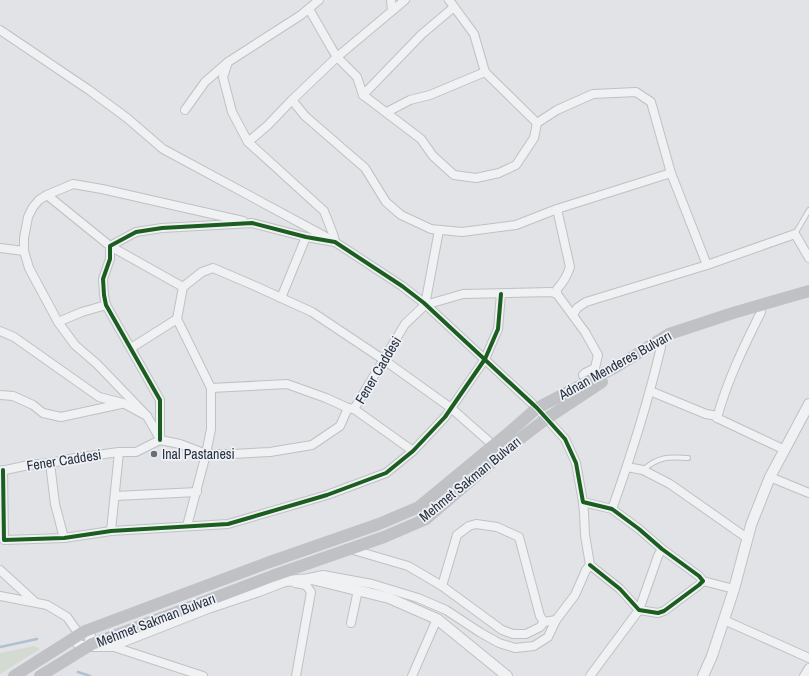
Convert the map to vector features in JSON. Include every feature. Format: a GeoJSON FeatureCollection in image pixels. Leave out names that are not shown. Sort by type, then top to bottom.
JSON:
{"type":"FeatureCollection","features":[{"type":"Feature","properties":{"kind":"main road","name":"Adnan Menderes Bulvarı"},"geometry":{"type":"LineString","coordinates":[[537,408],[616,367],[669,334],[733,313],[809,291]]}},
{"type":"Feature","properties":{"kind":"main road","name":"Adnan Menderes Bulvarı"},"geometry":{"type":"LineString","coordinates":[[546,419],[619,370],[672,340],[734,317],[809,300]]}},
{"type":"Feature","properties":{"kind":"main road","name":"Mehmet Sakman Bulvarı"},"geometry":{"type":"LineString","coordinates":[[79,634],[267,563],[379,524],[419,507],[537,408]]}},
{"type":"Feature","properties":{"kind":"main road","name":"Mehmet Sakman Bulvarı"},"geometry":{"type":"LineString","coordinates":[[88,646],[272,576],[384,537],[426,519],[513,444],[546,419]]}},
{"type":"Feature","properties":{"kind":"main road"},"geometry":{"type":"LineString","coordinates":[[14,676],[79,634]]}},
{"type":"Feature","properties":{"kind":"main road"},"geometry":{"type":"LineString","coordinates":[[40,676],[88,646]]}},
{"type":"Feature","properties":{"kind":"street"},"geometry":{"type":"LineString","coordinates":[[185,110],[205,82],[228,62],[309,9],[319,0]]}},
{"type":"Feature","properties":{"kind":"street"},"geometry":{"type":"LineString","coordinates":[[391,0],[392,12]]}},
{"type":"Feature","properties":{"kind":"street"},"geometry":{"type":"LineString","coordinates":[[248,142],[268,125],[337,57],[405,0]]}},
{"type":"Feature","properties":{"kind":"street"},"geometry":{"type":"LineString","coordinates":[[363,95],[452,4],[474,34],[485,72],[537,123]]}},
{"type":"Feature","properties":{"kind":"street"},"geometry":{"type":"LineString","coordinates":[[309,9],[337,57],[357,77],[363,95],[387,112],[421,140],[433,156],[454,175],[476,178],[499,173],[516,165],[534,138],[537,123],[556,110],[593,94],[636,92],[651,102],[671,173],[706,265]]}},
{"type":"Feature","properties":{"kind":"street"},"geometry":{"type":"LineString","coordinates":[[0,30],[89,90],[127,118],[164,149],[335,242],[402,286],[426,305],[485,358],[537,408],[565,440],[576,463],[583,502],[584,535],[590,565],[620,589],[639,610],[658,613],[664,611],[699,585],[703,580]]}},
{"type":"Feature","properties":{"kind":"street"},"geometry":{"type":"LineString","coordinates":[[228,62],[223,77],[232,112],[248,142],[324,211],[335,242]]}},
{"type":"Feature","properties":{"kind":"street"},"geometry":{"type":"LineString","coordinates":[[387,112],[410,100],[430,95],[485,72]]}},
{"type":"Feature","properties":{"kind":"street"},"geometry":{"type":"LineString","coordinates":[[292,100],[305,116],[365,168],[386,202],[401,215],[430,229],[462,232],[516,225],[557,209],[671,173]]}},
{"type":"Feature","properties":{"kind":"street"},"geometry":{"type":"LineString","coordinates":[[160,440],[147,416],[97,364],[75,345],[58,322],[29,268],[24,250],[24,238],[28,217],[32,207],[38,200],[46,195],[74,184],[102,189],[306,237],[335,242]]}},
{"type":"Feature","properties":{"kind":"street"},"geometry":{"type":"LineString","coordinates":[[46,195],[110,246],[183,287]]}},
{"type":"Feature","properties":{"kind":"street"},"geometry":{"type":"LineString","coordinates":[[557,209],[570,268],[568,276],[558,289],[557,294]]}},
{"type":"Feature","properties":{"kind":"street"},"geometry":{"type":"LineString","coordinates":[[110,246],[136,232],[162,228],[252,224]]}},
{"type":"Feature","properties":{"kind":"street"},"geometry":{"type":"LineString","coordinates":[[426,305],[439,230]]}},
{"type":"Feature","properties":{"kind":"street"},"geometry":{"type":"LineString","coordinates":[[574,315],[577,308],[586,302],[706,265],[795,234],[809,258]]}},
{"type":"Feature","properties":{"kind":"street"},"geometry":{"type":"LineString","coordinates":[[281,298],[306,237]]}},
{"type":"Feature","properties":{"kind":"street"},"geometry":{"type":"LineString","coordinates":[[110,246],[110,258],[103,279],[106,305],[160,400],[160,440]]}},
{"type":"Feature","properties":{"kind":"street"},"geometry":{"type":"LineString","coordinates":[[0,248],[24,250]]}},
{"type":"Feature","properties":{"kind":"street"},"geometry":{"type":"LineString","coordinates":[[187,526],[197,492],[211,429],[211,388],[177,319],[183,287],[202,272],[213,268],[312,312],[384,360],[451,408],[493,445]]}},
{"type":"Feature","properties":{"kind":"street"},"geometry":{"type":"LineString","coordinates":[[426,305],[463,294],[551,292],[557,294],[574,315],[598,355],[595,368],[583,375],[586,382]]}},
{"type":"Feature","properties":{"kind":"street"},"geometry":{"type":"LineString","coordinates":[[2,471],[4,540],[64,538],[111,531],[228,524],[327,495],[386,473],[413,451],[451,408],[485,358],[498,329],[501,294]]}},
{"type":"Feature","properties":{"kind":"street"},"geometry":{"type":"LineString","coordinates":[[58,322],[82,312],[106,305]]}},
{"type":"Feature","properties":{"kind":"street","name":"Fener Caddesi"},"geometry":{"type":"LineString","coordinates":[[2,471],[75,458],[119,452],[136,452],[160,440],[180,444],[206,454],[270,452],[312,445],[340,426],[384,360],[405,324],[426,305]]}},
{"type":"Feature","properties":{"kind":"street"},"geometry":{"type":"LineString","coordinates":[[717,418],[722,399],[741,351],[761,312]]}},
{"type":"Feature","properties":{"kind":"street"},"geometry":{"type":"LineString","coordinates":[[131,348],[177,319]]}},
{"type":"Feature","properties":{"kind":"street"},"geometry":{"type":"LineString","coordinates":[[0,331],[14,337],[99,398],[123,403],[147,416]]}},
{"type":"Feature","properties":{"kind":"street"},"geometry":{"type":"LineString","coordinates":[[612,509],[628,467],[661,347]]}},
{"type":"Feature","properties":{"kind":"street"},"geometry":{"type":"LineString","coordinates":[[211,388],[287,384],[351,409],[413,451]]}},
{"type":"Feature","properties":{"kind":"street"},"geometry":{"type":"LineString","coordinates":[[650,390],[706,414],[717,416],[717,418],[785,450]]}},
{"type":"Feature","properties":{"kind":"street"},"geometry":{"type":"LineString","coordinates":[[0,395],[13,396],[33,405],[43,413],[61,417],[123,403]]}},
{"type":"Feature","properties":{"kind":"street"},"geometry":{"type":"LineString","coordinates":[[703,676],[712,656],[734,589],[751,524],[770,477],[809,404]]}},
{"type":"Feature","properties":{"kind":"street"},"geometry":{"type":"LineString","coordinates":[[111,531],[119,452]]}},
{"type":"Feature","properties":{"kind":"street"},"geometry":{"type":"LineString","coordinates":[[50,463],[54,504],[64,538]]}},
{"type":"Feature","properties":{"kind":"street"},"geometry":{"type":"LineString","coordinates":[[628,467],[643,470],[670,484],[748,538]]}},
{"type":"Feature","properties":{"kind":"street"},"geometry":{"type":"LineString","coordinates":[[770,477],[809,494]]}},
{"type":"Feature","properties":{"kind":"street"},"geometry":{"type":"LineString","coordinates":[[115,496],[197,492]]}},
{"type":"Feature","properties":{"kind":"street"},"geometry":{"type":"LineString","coordinates":[[583,502],[612,509],[703,580],[734,589]]}},
{"type":"Feature","properties":{"kind":"street"},"geometry":{"type":"LineString","coordinates":[[442,586],[457,535],[469,526],[476,524],[497,527],[519,536],[540,616],[544,622]]}},
{"type":"Feature","properties":{"kind":"street"},"geometry":{"type":"LineString","coordinates":[[350,549],[408,566],[442,586],[502,630],[513,634],[526,634],[540,627],[544,622],[556,620]]}},
{"type":"Feature","properties":{"kind":"street"},"geometry":{"type":"LineString","coordinates":[[590,676],[639,610],[658,556],[662,549]]}},
{"type":"Feature","properties":{"kind":"street"},"geometry":{"type":"LineString","coordinates":[[111,646],[208,608],[285,581],[323,575],[372,584],[418,598],[446,610],[481,633],[499,642],[515,648],[534,646],[548,637],[556,620],[575,595],[586,570],[590,565]]}},
{"type":"Feature","properties":{"kind":"street"},"geometry":{"type":"LineString","coordinates":[[0,570],[35,603]]}},
{"type":"Feature","properties":{"kind":"street"},"geometry":{"type":"LineString","coordinates":[[285,581],[312,579],[389,598],[437,619],[507,676]]}},
{"type":"Feature","properties":{"kind":"street"},"geometry":{"type":"LineString","coordinates":[[285,581],[306,585],[311,592],[296,676]]}},
{"type":"Feature","properties":{"kind":"street"},"geometry":{"type":"LineString","coordinates":[[351,623],[358,590]]}},
{"type":"Feature","properties":{"kind":"street"},"geometry":{"type":"LineString","coordinates":[[0,596],[47,605],[67,617],[79,634]]}},
{"type":"Feature","properties":{"kind":"street"},"geometry":{"type":"LineString","coordinates":[[412,676],[437,619]]}},
{"type":"Feature","properties":{"kind":"street"},"geometry":{"type":"LineString","coordinates":[[724,620],[809,658]]}},
{"type":"Feature","properties":{"kind":"street","name":"Mehmet Sakman Bulvarı"},"geometry":{"type":"LineString","coordinates":[[79,634],[86,633],[90,636],[90,643],[88,646]]}},
{"type":"Feature","properties":{"kind":"street"},"geometry":{"type":"LineString","coordinates":[[88,646],[111,646],[203,676]]}},
{"type":"Feature","properties":{"kind":"street"},"geometry":{"type":"LineString","coordinates":[[804,676],[809,668]]}},
{"type":"Feature","properties":{"kind":"lane"},"geometry":{"type":"LineString","coordinates":[[795,234],[809,210]]}},
{"type":"Feature","properties":{"kind":"lane"},"geometry":{"type":"LineString","coordinates":[[643,470],[652,462],[667,457],[688,458]]}},
{"type":"Feature","properties":{"kind":"shaded area"},"geometry":{"type":"Polygon","coordinates":[[[34,646],[40,649],[0,674],[0,653],[34,646]]]}},
{"type":"Feature","properties":{"kind":"waterway"},"geometry":{"type":"LineString","coordinates":[[0,647],[37,639]]}},
{"type":"Feature","properties":{"kind":"waterway"},"geometry":{"type":"LineString","coordinates":[[78,672],[90,676]]}},
{"type":"Feature","properties":{"kind":"cycle path"},"geometry":{"type":"LineString","coordinates":[[160,440],[160,400],[106,305],[103,279],[110,259],[110,246],[136,232],[162,228],[252,223],[306,237],[335,242],[402,286],[424,303],[537,408],[565,439],[576,463],[583,502],[612,509],[699,576],[703,581],[664,611],[658,613],[639,610],[620,589],[590,565]]}},
{"type":"Feature","properties":{"kind":"cycle path"},"geometry":{"type":"LineString","coordinates":[[3,470],[4,540],[64,538],[111,531],[228,524],[327,495],[386,473],[413,451],[445,417],[485,359],[498,329],[501,294]]}},
{"type":"Feature","properties":{"kind":"place","name":"Inal Pastanesi"},"geometry":{"type":"Point","coordinates":[154,454]}}]}
